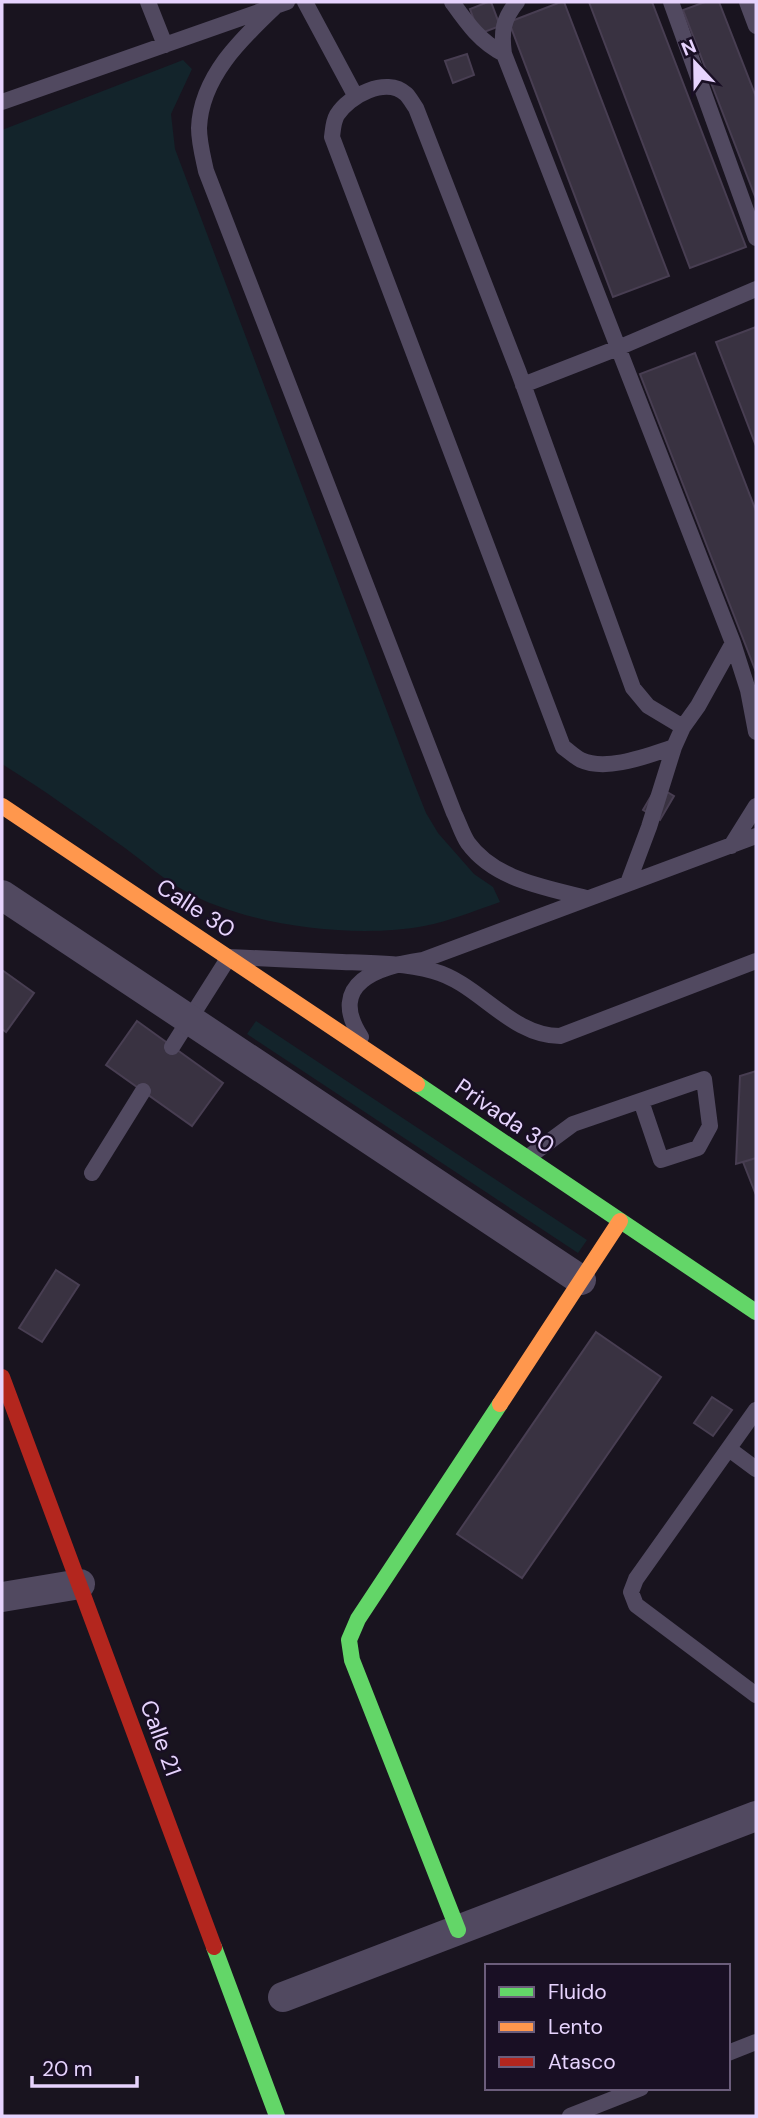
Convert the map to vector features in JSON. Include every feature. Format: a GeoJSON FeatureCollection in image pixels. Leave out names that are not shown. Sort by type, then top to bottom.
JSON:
{"type":"FeatureCollection","features":[{"type":"Feature","properties":{"kind":"street","name":"Calle 30"},"geometry":{"type":"LineString","coordinates":[[2,806],[229,957]]}},
{"type":"Feature","properties":{"kind":"street"},"geometry":{"type":"LineString","coordinates":[[2,895],[581,1280]]}},
{"type":"Feature","properties":{"kind":"street","name":"Privada 30"},"geometry":{"type":"LineString","coordinates":[[229,957],[756,1312]]}},
{"type":"Feature","properties":{"kind":"street"},"geometry":{"type":"LineString","coordinates":[[458,1930],[352,1660],[349,1640],[358,1619],[620,1221]]}},
{"type":"Feature","properties":{"kind":"street","name":"Calle 21"},"geometry":{"type":"LineString","coordinates":[[2,1377],[277,2116]]}},
{"type":"Feature","properties":{"kind":"street"},"geometry":{"type":"LineString","coordinates":[[2,1597],[80,1584]]}},
{"type":"Feature","properties":{"kind":"street"},"geometry":{"type":"LineString","coordinates":[[283,1997],[756,1816]]}},
{"type":"Feature","properties":{"kind":"lane"},"geometry":{"type":"LineString","coordinates":[[148,2],[165,45]]}},
{"type":"Feature","properties":{"kind":"lane"},"geometry":{"type":"LineString","coordinates":[[237,2],[242,18]]}},
{"type":"Feature","properties":{"kind":"lane"},"geometry":{"type":"LineString","coordinates":[[305,2],[356,97]]}},
{"type":"Feature","properties":{"kind":"lane"},"geometry":{"type":"LineString","coordinates":[[452,2],[476,35],[504,54]]}},
{"type":"Feature","properties":{"kind":"lane"},"geometry":{"type":"LineString","coordinates":[[517,2],[507,13],[501,32],[504,54],[752,692],[756,732]]}},
{"type":"Feature","properties":{"kind":"lane"},"geometry":{"type":"LineString","coordinates":[[671,2],[756,238]]}},
{"type":"Feature","properties":{"kind":"lane"},"geometry":{"type":"LineString","coordinates":[[747,2],[756,26]]}},
{"type":"Feature","properties":{"kind":"lane"},"geometry":{"type":"LineString","coordinates":[[2,102],[281,4]]}},
{"type":"Feature","properties":{"kind":"lane"},"geometry":{"type":"LineString","coordinates":[[281,4],[242,38],[218,70],[212,83],[201,111],[199,129],[206,171],[454,813],[468,842],[485,862],[503,873],[586,898]]}},
{"type":"Feature","properties":{"kind":"lane"},"geometry":{"type":"LineString","coordinates":[[674,747],[636,760],[608,764],[583,761],[563,747],[332,137],[334,118],[343,107],[366,91],[390,88],[405,93],[416,108],[523,384],[634,688],[648,706],[683,726]]}},
{"type":"Feature","properties":{"kind":"lane"},"geometry":{"type":"LineString","coordinates":[[523,384],[618,348],[756,289]]}},
{"type":"Feature","properties":{"kind":"lane"},"geometry":{"type":"LineString","coordinates":[[628,883],[683,726],[698,706],[733,643]]}},
{"type":"Feature","properties":{"kind":"lane"},"geometry":{"type":"LineString","coordinates":[[731,846],[756,806]]}},
{"type":"Feature","properties":{"kind":"lane"},"geometry":{"type":"LineString","coordinates":[[384,1062],[365,1045],[350,1011],[350,999],[359,981],[370,973],[393,964],[422,960],[756,836]]}},
{"type":"Feature","properties":{"kind":"lane"},"geometry":{"type":"LineString","coordinates":[[172,1047],[229,957]]}},
{"type":"Feature","properties":{"kind":"lane","name":"Calle 30"},"geometry":{"type":"LineString","coordinates":[[229,957],[393,964]]}},
{"type":"Feature","properties":{"kind":"lane"},"geometry":{"type":"LineString","coordinates":[[393,964],[435,971],[451,978],[528,1029],[546,1036],[560,1036],[756,961]]}},
{"type":"Feature","properties":{"kind":"lane"},"geometry":{"type":"LineString","coordinates":[[527,1158],[573,1124],[704,1079],[710,1126],[698,1148],[661,1160],[641,1101]]}},
{"type":"Feature","properties":{"kind":"lane"},"geometry":{"type":"LineString","coordinates":[[92,1173],[143,1091]]}},
{"type":"Feature","properties":{"kind":"lane"},"geometry":{"type":"LineString","coordinates":[[756,1410],[636,1579],[631,1592],[636,1605],[756,1695]]}},
{"type":"Feature","properties":{"kind":"lane"},"geometry":{"type":"LineString","coordinates":[[729,1449],[756,1469]]}},
{"type":"Feature","properties":{"kind":"lane"},"geometry":{"type":"LineString","coordinates":[[730,2052],[756,2042]]}},
{"type":"Feature","properties":{"kind":"lane"},"geometry":{"type":"LineString","coordinates":[[570,2116],[636,2090]]}},
{"type":"Feature","properties":{"kind":"shaded area"},"geometry":{"type":"Polygon","coordinates":[[[183,60],[192,69],[171,114],[175,149],[426,813],[438,833],[474,874],[493,887],[500,902],[453,919],[396,930],[366,931],[302,926],[239,913],[177,887],[2,764],[2,130],[183,60]]]}},
{"type":"Feature","properties":{"kind":"shaded area"},"geometry":{"type":"Polygon","coordinates":[[[256,1021],[587,1240],[578,1253],[247,1034],[256,1021]]]}},
{"type":"Feature","properties":{"kind":"building"},"geometry":{"type":"Polygon","coordinates":[[[491,2],[500,26],[479,34],[470,9],[491,2]]]}},
{"type":"Feature","properties":{"kind":"building"},"geometry":{"type":"Polygon","coordinates":[[[564,2],[669,276],[613,297],[509,22],[564,2]]]}},
{"type":"Feature","properties":{"kind":"building"},"geometry":{"type":"Polygon","coordinates":[[[589,2],[652,2],[746,247],[690,268],[589,2]]]}},
{"type":"Feature","properties":{"kind":"building"},"geometry":{"type":"Polygon","coordinates":[[[705,2],[719,2],[756,97],[756,199],[683,10],[705,2]]]}},
{"type":"Feature","properties":{"kind":"building"},"geometry":{"type":"Polygon","coordinates":[[[467,54],[474,75],[453,83],[445,61],[467,54]]]}},
{"type":"Feature","properties":{"kind":"building"},"geometry":{"type":"Polygon","coordinates":[[[756,327],[756,446],[716,342],[756,327]]]}},
{"type":"Feature","properties":{"kind":"building"},"geometry":{"type":"Polygon","coordinates":[[[695,353],[756,511],[756,672],[640,374],[695,353]]]}},
{"type":"Feature","properties":{"kind":"building"},"geometry":{"type":"Polygon","coordinates":[[[657,786],[674,796],[660,820],[643,810],[657,786]]]}},
{"type":"Feature","properties":{"kind":"building"},"geometry":{"type":"Polygon","coordinates":[[[2,970],[34,993],[6,1032],[2,1029],[2,970]]]}},
{"type":"Feature","properties":{"kind":"building"},"geometry":{"type":"Polygon","coordinates":[[[137,1021],[223,1083],[192,1126],[106,1065],[137,1021]]]}},
{"type":"Feature","properties":{"kind":"building"},"geometry":{"type":"Polygon","coordinates":[[[756,1071],[756,1158],[736,1164],[740,1076],[756,1071]]]}},
{"type":"Feature","properties":{"kind":"building"},"geometry":{"type":"Polygon","coordinates":[[[756,1158],[756,1195],[743,1162],[756,1158]]]}},
{"type":"Feature","properties":{"kind":"building"},"geometry":{"type":"Polygon","coordinates":[[[56,1270],[79,1285],[42,1342],[19,1328],[56,1270]]]}},
{"type":"Feature","properties":{"kind":"building"},"geometry":{"type":"Polygon","coordinates":[[[596,1332],[661,1377],[522,1578],[457,1534],[596,1332]]]}},
{"type":"Feature","properties":{"kind":"building"},"geometry":{"type":"Polygon","coordinates":[[[712,1397],[732,1410],[713,1436],[694,1423],[712,1397]]]}},
{"type":"Feature","properties":{"kind":"traffic: fast"},"geometry":{"type":"LineString","coordinates":[[417,1084],[756,1312]]}},
{"type":"Feature","properties":{"kind":"traffic: fast"},"geometry":{"type":"LineString","coordinates":[[458,1930],[352,1660],[349,1640],[358,1619],[500,1404]]}},
{"type":"Feature","properties":{"kind":"traffic: fast"},"geometry":{"type":"LineString","coordinates":[[214,1947],[277,2116]]}},
{"type":"Feature","properties":{"kind":"traffic: slow"},"geometry":{"type":"LineString","coordinates":[[2,806],[417,1084]]}},
{"type":"Feature","properties":{"kind":"traffic: slow"},"geometry":{"type":"LineString","coordinates":[[500,1404],[620,1221]]}},
{"type":"Feature","properties":{"kind":"traffic: jam"},"geometry":{"type":"LineString","coordinates":[[2,1377],[214,1947]]}}]}
